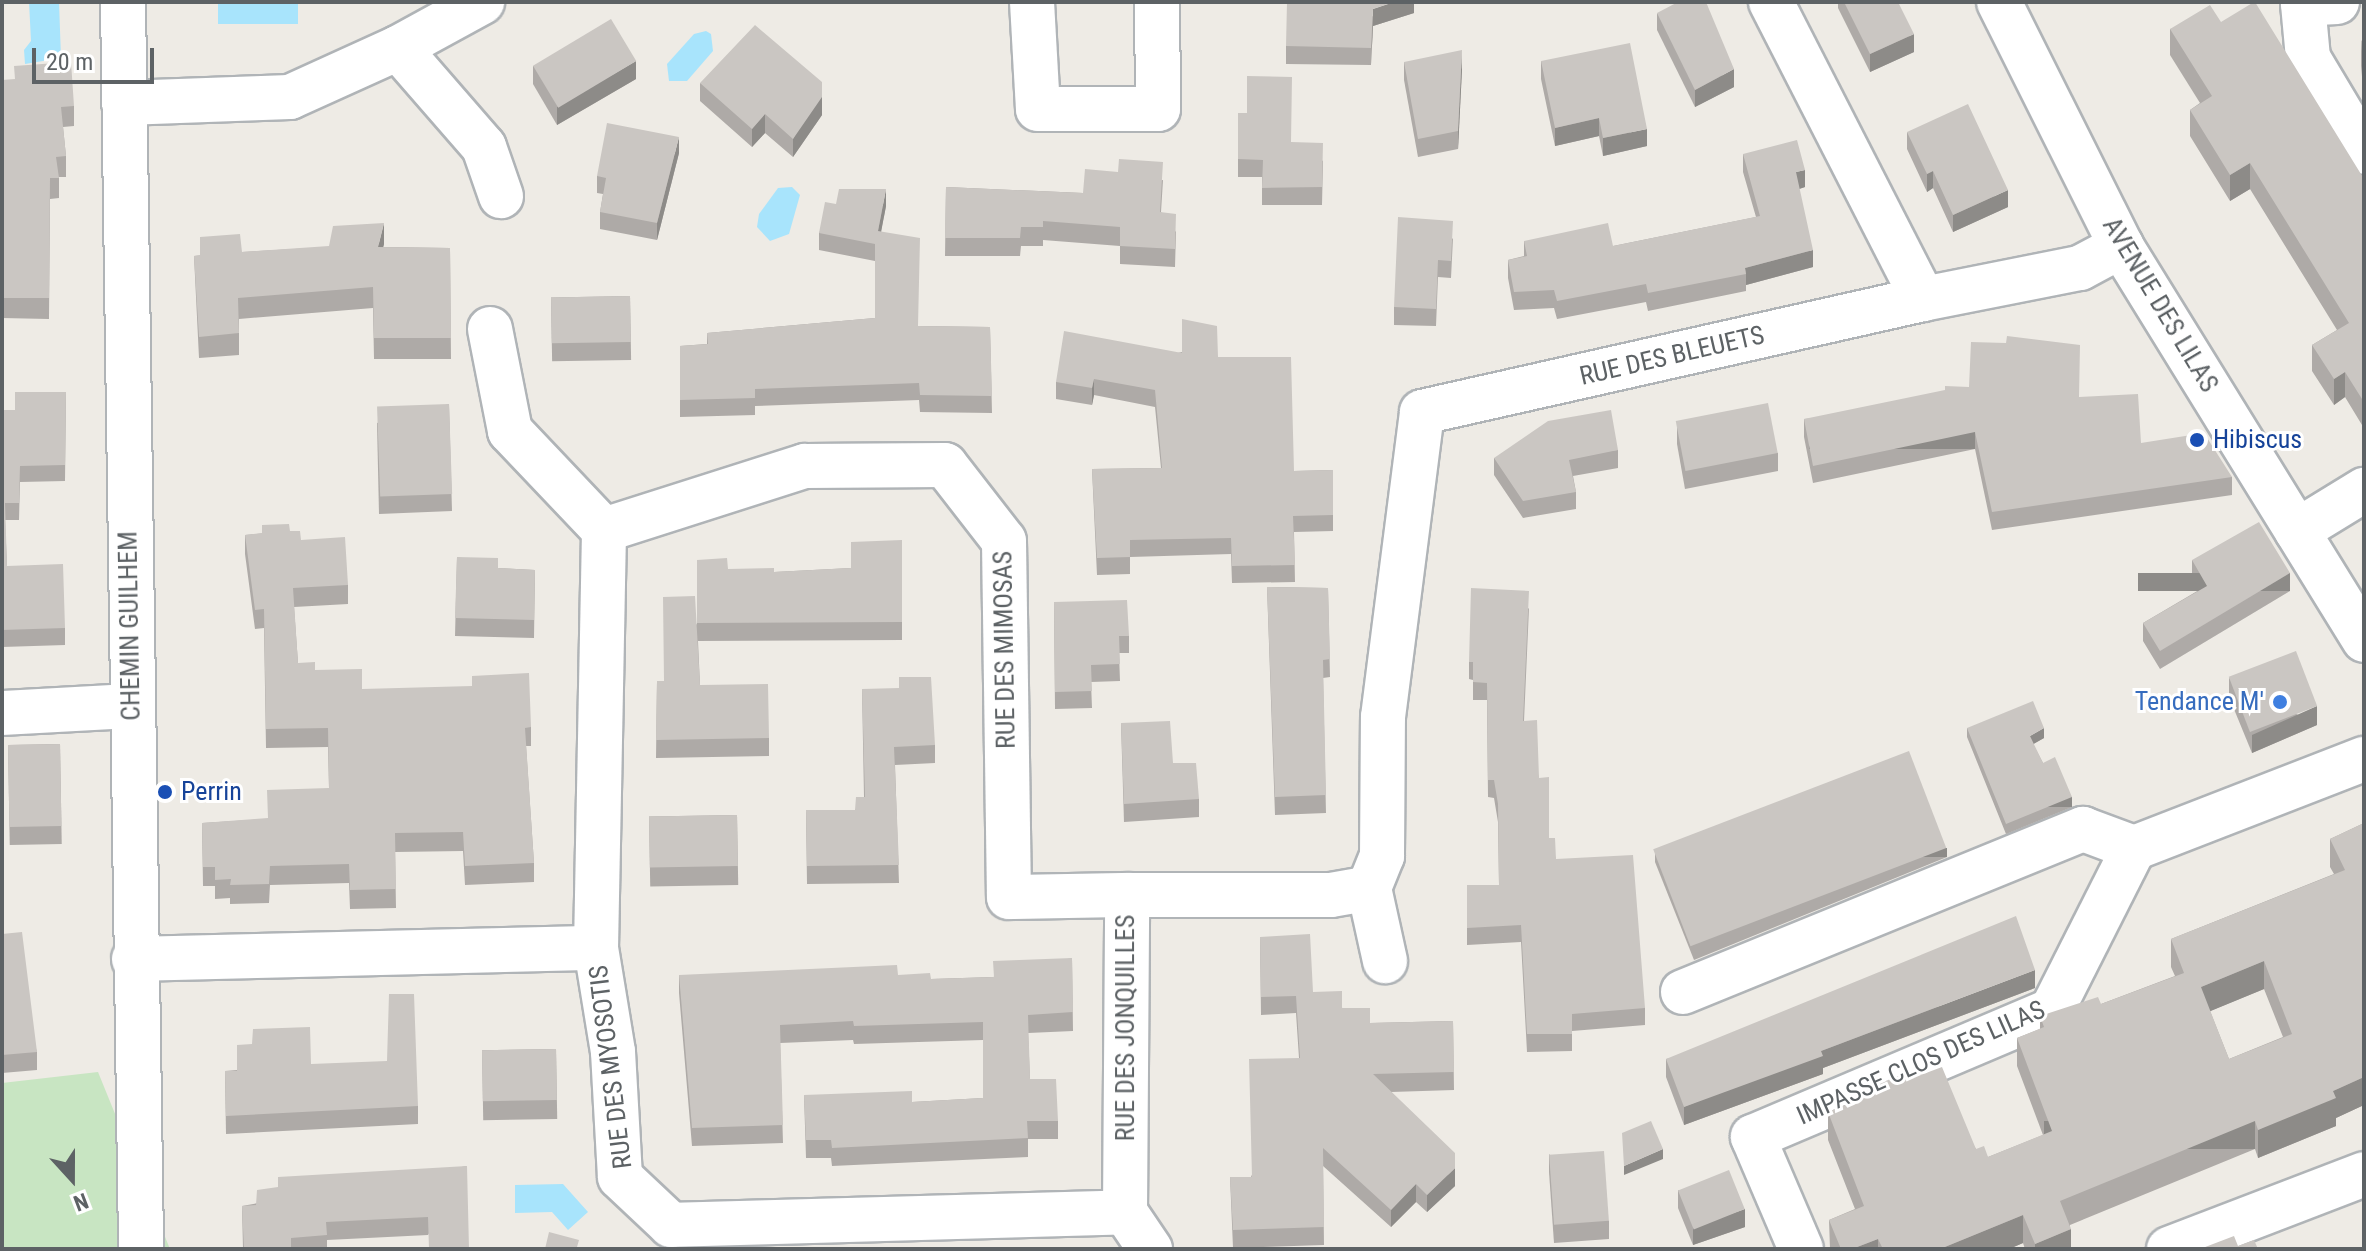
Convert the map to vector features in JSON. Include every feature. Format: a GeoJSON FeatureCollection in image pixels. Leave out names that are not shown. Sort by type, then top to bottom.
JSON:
{"type":"FeatureCollection","features":[{"type":"Feature","properties":{"kind":"street","name":"CHEMIN GUILHEM"},"geometry":{"type":"LineString","coordinates":[[123,2],[134,959],[141,1249]]}},
{"type":"Feature","properties":{"kind":"street"},"geometry":{"type":"LineString","coordinates":[[124,103],[290,97],[398,48],[482,2]]}},
{"type":"Feature","properties":{"kind":"street"},"geometry":{"type":"LineString","coordinates":[[1032,2],[1038,109],[1158,109],[1157,2]]}},
{"type":"Feature","properties":{"kind":"street"},"geometry":{"type":"LineString","coordinates":[[1771,2],[1923,299]]}},
{"type":"Feature","properties":{"kind":"street","name":"AVENUE DES LILAS"},"geometry":{"type":"LineString","coordinates":[[1999,2],[2121,246],[2364,640]]}},
{"type":"Feature","properties":{"kind":"street"},"geometry":{"type":"LineString","coordinates":[[2314,3],[2308,58],[2364,152]]}},
{"type":"Feature","properties":{"kind":"street"},"geometry":{"type":"LineString","coordinates":[[398,48],[484,147],[501,196]]}},
{"type":"Feature","properties":{"kind":"street","name":"RUE DES BLEUETS"},"geometry":{"type":"LineString","coordinates":[[1369,888],[1382,856],[1383,717],[1422,412],[1923,299],[2080,268],[2121,246]]}},
{"type":"Feature","properties":{"kind":"street"},"geometry":{"type":"LineString","coordinates":[[490,329],[510,431],[604,530],[596,948]]}},
{"type":"Feature","properties":{"kind":"street","name":"RUE DES MIMOSAS"},"geometry":{"type":"LineString","coordinates":[[604,530],[805,466],[945,465],[1004,541],[1009,897],[1127,895]]}},
{"type":"Feature","properties":{"kind":"street"},"geometry":{"type":"LineString","coordinates":[[2297,531],[2364,490]]}},
{"type":"Feature","properties":{"kind":"street"},"geometry":{"type":"LineString","coordinates":[[2,713],[131,706]]}},
{"type":"Feature","properties":{"kind":"street"},"geometry":{"type":"LineString","coordinates":[[1683,992],[2083,829],[2134,848],[2364,759]]}},
{"type":"Feature","properties":{"kind":"street","name":"IMPASSE CLOS DES LILAS"},"geometry":{"type":"LineString","coordinates":[[1801,1249],[1753,1137],[2052,1010],[2134,848]]}},
{"type":"Feature","properties":{"kind":"street"},"geometry":{"type":"LineString","coordinates":[[1369,888],[1385,961]]}},
{"type":"Feature","properties":{"kind":"street","name":"RUE DES JONQUILLES"},"geometry":{"type":"LineString","coordinates":[[1125,1212],[1127,895],[1331,895],[1369,888]]}},
{"type":"Feature","properties":{"kind":"street","name":"RUE DES MYOSOTIS"},"geometry":{"type":"LineString","coordinates":[[134,959],[596,948],[613,1052],[620,1177],[671,1225],[1125,1212]]}},
{"type":"Feature","properties":{"kind":"street"},"geometry":{"type":"LineString","coordinates":[[2169,1249],[2364,1174]]}},
{"type":"Feature","properties":{"kind":"street"},"geometry":{"type":"LineString","coordinates":[[1125,1212],[1150,1249]]}},
{"type":"Feature","properties":{"kind":"green space"},"geometry":{"type":"Polygon","coordinates":[[[98,1072],[170,1249],[2,1249],[2,1083],[98,1072]]]}},
{"type":"Feature","properties":{"kind":"water"},"geometry":{"type":"Polygon","coordinates":[[[29,2],[59,2],[61,58],[25,64],[24,50],[31,41],[29,2]]]}},
{"type":"Feature","properties":{"kind":"water"},"geometry":{"type":"Polygon","coordinates":[[[218,2],[298,2],[298,24],[218,24],[218,2]]]}},
{"type":"Feature","properties":{"kind":"water"},"geometry":{"type":"Polygon","coordinates":[[[706,31],[711,34],[713,51],[687,81],[669,81],[667,64],[694,34],[706,31]]]}},
{"type":"Feature","properties":{"kind":"water"},"geometry":{"type":"Polygon","coordinates":[[[792,187],[800,195],[789,234],[770,241],[757,227],[759,214],[778,188],[792,187]]]}},
{"type":"Feature","properties":{"kind":"water"},"geometry":{"type":"Polygon","coordinates":[[[563,1184],[588,1212],[568,1230],[552,1212],[515,1213],[515,1185],[563,1184]]]}},
{"type":"Feature","properties":{"kind":"building"},"geometry":{"type":"Polygon","coordinates":[[[1287,2],[1394,2],[1373,9],[1371,48],[1286,46],[1287,2]]]}},
{"type":"Feature","properties":{"kind":"building"},"geometry":{"type":"Polygon","coordinates":[[[1678,2],[1706,2],[1734,69],[1695,90],[1657,13],[1678,2]]]}},
{"type":"Feature","properties":{"kind":"building"},"geometry":{"type":"Polygon","coordinates":[[[1844,2],[1898,2],[1914,34],[1870,54],[1844,2]]]}},
{"type":"Feature","properties":{"kind":"building"},"geometry":{"type":"Polygon","coordinates":[[[2255,2],[2364,179],[2362,399],[2345,372],[2334,379],[2312,345],[2349,323],[2250,163],[2230,175],[2190,110],[2212,96],[2170,29],[2210,5],[2221,22],[2255,2]]]}},
{"type":"Feature","properties":{"kind":"building"},"geometry":{"type":"Polygon","coordinates":[[[611,19],[636,61],[558,108],[533,66],[611,19]]]}},
{"type":"Feature","properties":{"kind":"building"},"geometry":{"type":"Polygon","coordinates":[[[755,25],[822,82],[822,97],[793,139],[765,114],[752,129],[700,83],[755,25]]]}},
{"type":"Feature","properties":{"kind":"building"},"geometry":{"type":"Polygon","coordinates":[[[2364,40],[2364,73],[2361,41],[2364,40]]]}},
{"type":"Feature","properties":{"kind":"building"},"geometry":{"type":"Polygon","coordinates":[[[1630,43],[1647,129],[1603,138],[1599,118],[1555,128],[1541,61],[1630,43]]]}},
{"type":"Feature","properties":{"kind":"building"},"geometry":{"type":"Polygon","coordinates":[[[1462,50],[1458,131],[1418,139],[1404,62],[1462,50]]]}},
{"type":"Feature","properties":{"kind":"building"},"geometry":{"type":"Polygon","coordinates":[[[71,62],[74,106],[61,107],[66,156],[56,157],[59,178],[50,178],[49,298],[2,298],[2,80],[15,79],[14,66],[71,62]]]}},
{"type":"Feature","properties":{"kind":"building"},"geometry":{"type":"Polygon","coordinates":[[[1247,76],[1292,77],[1291,142],[1323,143],[1322,187],[1262,188],[1263,160],[1238,159],[1238,113],[1247,113],[1247,76]]]}},
{"type":"Feature","properties":{"kind":"building"},"geometry":{"type":"Polygon","coordinates":[[[1968,104],[2008,190],[1953,215],[1933,171],[1927,174],[1907,132],[1968,104]]]}},
{"type":"Feature","properties":{"kind":"building"},"geometry":{"type":"Polygon","coordinates":[[[607,123],[679,137],[657,223],[600,212],[606,178],[597,176],[607,123]]]}},
{"type":"Feature","properties":{"kind":"building"},"geometry":{"type":"Polygon","coordinates":[[[1797,140],[1805,170],[1796,172],[1813,250],[1745,268],[1746,274],[1648,293],[1646,284],[1557,301],[1554,290],[1514,292],[1508,260],[1527,256],[1524,241],[1608,223],[1613,246],[1760,216],[1743,154],[1797,140]]]}},
{"type":"Feature","properties":{"kind":"building"},"geometry":{"type":"Polygon","coordinates":[[[1119,159],[1163,162],[1160,212],[1176,214],[1175,249],[1120,246],[1120,227],[1043,221],[1043,227],[1021,227],[1020,238],[945,238],[946,187],[1083,193],[1085,169],[1118,172],[1119,159]]]}},
{"type":"Feature","properties":{"kind":"building"},"geometry":{"type":"Polygon","coordinates":[[[839,189],[886,189],[878,231],[920,238],[918,326],[990,327],[992,396],[920,395],[919,383],[755,389],[755,398],[680,400],[680,346],[708,344],[707,333],[875,318],[875,244],[819,233],[825,202],[836,204],[839,189]]]}},
{"type":"Feature","properties":{"kind":"building"},"geometry":{"type":"Polygon","coordinates":[[[1398,217],[1453,221],[1451,261],[1438,260],[1436,309],[1394,307],[1398,217]]]}},
{"type":"Feature","properties":{"kind":"building"},"geometry":{"type":"Polygon","coordinates":[[[384,223],[378,247],[450,248],[451,338],[374,338],[373,287],[238,298],[239,333],[199,337],[194,256],[200,255],[200,237],[240,234],[242,252],[329,246],[333,226],[384,223]]]}},
{"type":"Feature","properties":{"kind":"building"},"geometry":{"type":"Polygon","coordinates":[[[630,296],[631,342],[552,343],[551,297],[630,296]]]}},
{"type":"Feature","properties":{"kind":"building"},"geometry":{"type":"Polygon","coordinates":[[[1182,319],[1217,326],[1218,357],[1291,357],[1294,471],[1333,470],[1333,515],[1293,516],[1295,565],[1232,566],[1231,538],[1130,540],[1130,557],[1097,558],[1092,469],[1162,468],[1155,390],[1094,379],[1092,388],[1056,382],[1064,331],[1182,353],[1182,319]]]}},
{"type":"Feature","properties":{"kind":"building"},"geometry":{"type":"Polygon","coordinates":[[[2007,336],[2080,345],[2079,397],[2138,394],[2141,443],[2204,433],[2232,477],[1992,512],[1975,432],[1813,466],[1804,419],[1945,390],[1945,386],[1969,387],[1971,342],[2006,343],[2007,336]]]}},
{"type":"Feature","properties":{"kind":"building"},"geometry":{"type":"Polygon","coordinates":[[[15,392],[66,392],[65,465],[20,466],[19,503],[5,503],[7,566],[63,564],[65,628],[2,630],[2,410],[15,410],[15,392]]]}},
{"type":"Feature","properties":{"kind":"building"},"geometry":{"type":"Polygon","coordinates":[[[1768,403],[1778,453],[1685,471],[1676,421],[1768,403]]]}},
{"type":"Feature","properties":{"kind":"building"},"geometry":{"type":"Polygon","coordinates":[[[449,404],[452,494],[380,496],[377,407],[449,404]]]}},
{"type":"Feature","properties":{"kind":"building"},"geometry":{"type":"Polygon","coordinates":[[[1611,410],[1618,450],[1569,460],[1576,492],[1523,501],[1494,458],[1548,421],[1611,410]]]}},
{"type":"Feature","properties":{"kind":"building"},"geometry":{"type":"Polygon","coordinates":[[[2259,522],[2290,573],[2160,651],[2143,623],[2207,586],[2192,560],[2259,522]]]}},
{"type":"Feature","properties":{"kind":"building"},"geometry":{"type":"Polygon","coordinates":[[[289,524],[290,531],[300,531],[301,540],[345,537],[348,585],[293,588],[298,663],[315,662],[315,670],[362,669],[362,689],[472,686],[472,676],[529,673],[531,727],[525,728],[534,863],[465,866],[463,832],[395,833],[396,889],[350,890],[349,864],[270,866],[269,884],[230,885],[231,879],[215,880],[215,867],[203,867],[202,823],[268,818],[267,790],[329,788],[328,728],[266,729],[264,609],[255,610],[245,535],[262,533],[262,525],[289,524]]]}},
{"type":"Feature","properties":{"kind":"building"},"geometry":{"type":"Polygon","coordinates":[[[902,540],[902,622],[697,623],[697,560],[727,558],[728,569],[774,568],[774,572],[851,568],[851,542],[902,540]]]}},
{"type":"Feature","properties":{"kind":"building"},"geometry":{"type":"Polygon","coordinates":[[[457,557],[498,558],[498,568],[535,570],[534,620],[455,618],[457,557]]]}},
{"type":"Feature","properties":{"kind":"building"},"geometry":{"type":"Polygon","coordinates":[[[1267,587],[1328,588],[1330,659],[1323,660],[1326,795],[1275,797],[1267,587]]]}},
{"type":"Feature","properties":{"kind":"building"},"geometry":{"type":"Polygon","coordinates":[[[1471,588],[1529,591],[1523,721],[1537,720],[1539,778],[1549,777],[1549,838],[1555,838],[1556,859],[1633,855],[1645,1008],[1572,1014],[1572,1034],[1527,1034],[1521,925],[1467,928],[1467,885],[1499,885],[1498,804],[1494,780],[1488,780],[1487,683],[1473,682],[1473,662],[1469,662],[1471,588]]]}},
{"type":"Feature","properties":{"kind":"building"},"geometry":{"type":"Polygon","coordinates":[[[695,596],[700,685],[768,684],[769,738],[656,740],[657,681],[664,681],[663,597],[695,596]]]}},
{"type":"Feature","properties":{"kind":"building"},"geometry":{"type":"Polygon","coordinates":[[[1127,600],[1129,636],[1119,636],[1120,664],[1091,665],[1092,691],[1055,692],[1054,602],[1127,600]]]}},
{"type":"Feature","properties":{"kind":"building"},"geometry":{"type":"Polygon","coordinates":[[[2296,651],[2317,706],[2250,732],[2229,677],[2296,651]]]}},
{"type":"Feature","properties":{"kind":"building"},"geometry":{"type":"Polygon","coordinates":[[[899,677],[931,677],[935,745],[894,747],[899,865],[807,866],[806,810],[855,810],[856,797],[865,797],[862,689],[899,688],[899,677]]]}},
{"type":"Feature","properties":{"kind":"building"},"geometry":{"type":"Polygon","coordinates":[[[2033,701],[2044,728],[2030,736],[2043,763],[2055,757],[2072,797],[2006,824],[1967,728],[2033,701]]]}},
{"type":"Feature","properties":{"kind":"building"},"geometry":{"type":"Polygon","coordinates":[[[1170,721],[1173,763],[1196,763],[1199,799],[1124,804],[1121,723],[1170,721]]]}},
{"type":"Feature","properties":{"kind":"building"},"geometry":{"type":"Polygon","coordinates":[[[60,744],[61,826],[9,827],[8,745],[60,744]]]}},
{"type":"Feature","properties":{"kind":"building"},"geometry":{"type":"Polygon","coordinates":[[[1909,751],[1946,848],[1690,946],[1653,849],[1909,751]]]}},
{"type":"Feature","properties":{"kind":"building"},"geometry":{"type":"Polygon","coordinates":[[[737,815],[738,866],[650,868],[649,817],[737,815]]]}},
{"type":"Feature","properties":{"kind":"building"},"geometry":{"type":"Polygon","coordinates":[[[2364,823],[2364,1077],[2333,1091],[2336,1098],[2258,1130],[2255,1121],[2060,1201],[2071,1229],[2035,1244],[2023,1215],[1940,1249],[1883,1249],[1878,1239],[1852,1249],[1841,1249],[1829,1220],[1864,1206],[1828,1112],[1855,1101],[1852,1094],[1924,1066],[1926,1073],[1942,1067],[1976,1149],[1984,1146],[1988,1157],[2052,1131],[2017,1038],[2044,1027],[2040,1016],[2098,997],[2101,1004],[2184,973],[2171,939],[2345,870],[2330,839],[2364,823]],[[2264,961],[2201,987],[2229,1059],[2292,1034],[2264,961]]]}},
{"type":"Feature","properties":{"kind":"building"},"geometry":{"type":"Polygon","coordinates":[[[2016,916],[2035,970],[1821,1051],[1823,1056],[1684,1107],[1666,1059],[2016,916]]]}},
{"type":"Feature","properties":{"kind":"building"},"geometry":{"type":"Polygon","coordinates":[[[22,932],[37,1052],[2,1055],[2,934],[22,932]]]}},
{"type":"Feature","properties":{"kind":"building"},"geometry":{"type":"Polygon","coordinates":[[[1310,934],[1313,992],[1342,991],[1342,1008],[1370,1008],[1370,1023],[1453,1021],[1454,1072],[1373,1074],[1455,1153],[1455,1168],[1427,1195],[1416,1184],[1391,1210],[1323,1148],[1324,1227],[1233,1230],[1230,1177],[1252,1177],[1249,1059],[1300,1058],[1296,996],[1261,997],[1260,937],[1310,934]]]}},
{"type":"Feature","properties":{"kind":"building"},"geometry":{"type":"Polygon","coordinates":[[[1072,958],[1073,1012],[1028,1015],[1030,1079],[1056,1079],[1058,1121],[1027,1121],[1028,1138],[832,1148],[831,1140],[806,1140],[804,1095],[912,1091],[912,1102],[983,1098],[983,1022],[854,1026],[853,1021],[780,1025],[783,1125],[692,1128],[679,975],[897,965],[898,975],[930,973],[931,979],[994,977],[993,961],[1072,958]]]}},
{"type":"Feature","properties":{"kind":"building"},"geometry":{"type":"Polygon","coordinates":[[[389,994],[414,994],[418,1106],[226,1116],[225,1071],[237,1071],[237,1045],[252,1044],[253,1029],[310,1027],[311,1064],[387,1061],[389,994]]]}},
{"type":"Feature","properties":{"kind":"building"},"geometry":{"type":"Polygon","coordinates":[[[556,1049],[557,1100],[483,1101],[482,1050],[556,1049]]]}},
{"type":"Feature","properties":{"kind":"building"},"geometry":{"type":"Polygon","coordinates":[[[1651,1121],[1663,1149],[1624,1166],[1622,1133],[1651,1121]]]}},
{"type":"Feature","properties":{"kind":"building"},"geometry":{"type":"Polygon","coordinates":[[[1604,1151],[1609,1221],[1554,1225],[1549,1155],[1604,1151]]]}},
{"type":"Feature","properties":{"kind":"building"},"geometry":{"type":"Polygon","coordinates":[[[467,1166],[469,1249],[429,1249],[428,1217],[326,1222],[327,1235],[291,1238],[291,1249],[244,1249],[242,1206],[256,1205],[257,1190],[278,1187],[278,1177],[467,1166]]]}},
{"type":"Feature","properties":{"kind":"building"},"geometry":{"type":"Polygon","coordinates":[[[1729,1170],[1745,1209],[1694,1230],[1678,1191],[1729,1170]]]}},
{"type":"Feature","properties":{"kind":"building"},"geometry":{"type":"Polygon","coordinates":[[[549,1232],[579,1240],[577,1247],[583,1249],[545,1249],[549,1232]]]}},
{"type":"Feature","properties":{"kind":"building"},"geometry":{"type":"Polygon","coordinates":[[[2234,1236],[2238,1246],[2254,1240],[2258,1249],[2200,1249],[2234,1236]]]}},
{"type":"Feature","properties":{"kind":"place","name":"Hibiscus"},"geometry":{"type":"Point","coordinates":[2197,440]}},
{"type":"Feature","properties":{"kind":"place","name":"Tendance M'"},"geometry":{"type":"Point","coordinates":[2280,702]}},
{"type":"Feature","properties":{"kind":"place","name":"Perrin"},"geometry":{"type":"Point","coordinates":[165,792]}}]}
